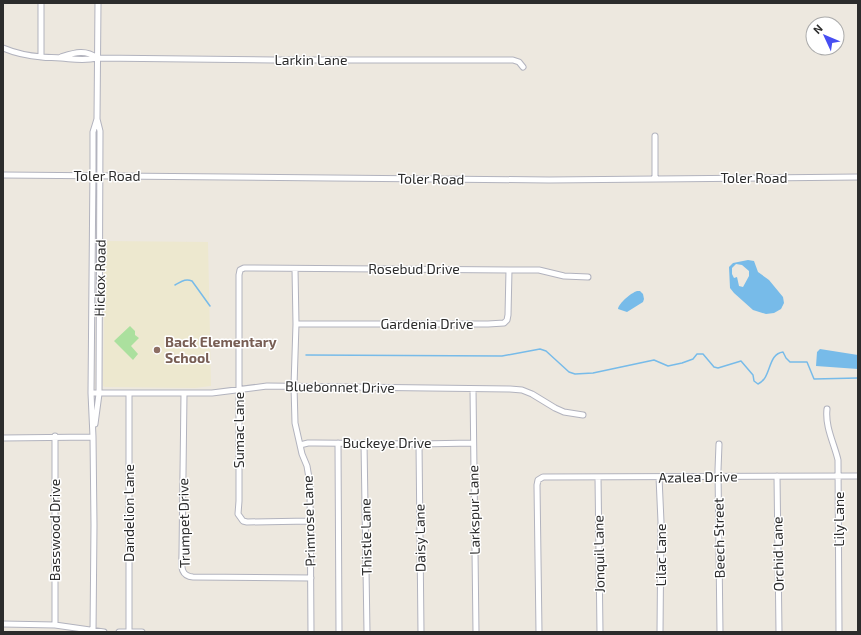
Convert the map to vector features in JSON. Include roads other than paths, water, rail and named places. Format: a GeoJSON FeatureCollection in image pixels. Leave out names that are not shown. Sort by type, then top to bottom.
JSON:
{"type":"FeatureCollection","features":[{"type":"Feature","properties":{"kind":"street"},"geometry":{"type":"LineString","coordinates":[[40,57],[41,3]]}},
{"type":"Feature","properties":{"kind":"street","name":"Hickox Road"},"geometry":{"type":"LineString","coordinates":[[93,437],[99,394],[100,131],[97,119],[98,3]]}},
{"type":"Feature","properties":{"kind":"street"},"geometry":{"type":"LineString","coordinates":[[3,48],[12,52],[40,57],[76,60],[89,60],[97,58]]}},
{"type":"Feature","properties":{"kind":"street"},"geometry":{"type":"LineString","coordinates":[[60,58],[76,52],[91,53],[97,58]]}},
{"type":"Feature","properties":{"kind":"street","name":"Larkin Lane"},"geometry":{"type":"LineString","coordinates":[[97,58],[513,60],[519,62],[523,67]]}},
{"type":"Feature","properties":{"kind":"street","name":"Hickox Road"},"geometry":{"type":"LineString","coordinates":[[93,632],[93,437],[91,393],[93,132],[97,119]]}},
{"type":"Feature","properties":{"kind":"street"},"geometry":{"type":"LineString","coordinates":[[654,178],[655,136]]}},
{"type":"Feature","properties":{"kind":"street","name":"Toler Road"},"geometry":{"type":"LineString","coordinates":[[3,175],[549,180],[858,177]]}},
{"type":"Feature","properties":{"kind":"street","name":"Rosebud Drive"},"geometry":{"type":"LineString","coordinates":[[240,270],[244,268],[539,270],[564,276],[588,277]]}},
{"type":"Feature","properties":{"kind":"street","name":"Primrose Lane"},"geometry":{"type":"LineString","coordinates":[[295,269],[295,423],[307,466],[310,484],[311,632]]}},
{"type":"Feature","properties":{"kind":"street","name":"Sumac Lane"},"geometry":{"type":"LineString","coordinates":[[240,270],[238,514],[240,518],[246,522],[310,521]]}},
{"type":"Feature","properties":{"kind":"street","name":"Gardenia Drive"},"geometry":{"type":"LineString","coordinates":[[296,324],[504,323],[507,320],[508,314],[509,270]]}},
{"type":"Feature","properties":{"kind":"street"},"geometry":{"type":"LineString","coordinates":[[92,284],[100,284]]}},
{"type":"Feature","properties":{"kind":"street"},"geometry":{"type":"LineString","coordinates":[[92,295],[94,298],[93,335],[99,340]]}},
{"type":"Feature","properties":{"kind":"street","name":"Bluebonnet Drive"},"geometry":{"type":"LineString","coordinates":[[91,393],[212,393],[268,386],[522,390],[532,394],[554,408],[564,412],[583,415]]}},
{"type":"Feature","properties":{"kind":"street","name":"Larkspur Lane"},"geometry":{"type":"LineString","coordinates":[[473,389],[476,632]]}},
{"type":"Feature","properties":{"kind":"street","name":"Dandelion Lane"},"geometry":{"type":"LineString","coordinates":[[129,393],[129,632]]}},
{"type":"Feature","properties":{"kind":"street","name":"Trumpet Drive"},"geometry":{"type":"LineString","coordinates":[[184,394],[182,559],[182,571],[184,574],[187,577],[311,578]]}},
{"type":"Feature","properties":{"kind":"street","name":"Lily Lane"},"geometry":{"type":"LineString","coordinates":[[827,409],[826,417],[838,460],[839,632]]}},
{"type":"Feature","properties":{"kind":"street"},"geometry":{"type":"LineString","coordinates":[[3,438],[55,436],[93,437]]}},
{"type":"Feature","properties":{"kind":"street","name":"Basswood Drive"},"geometry":{"type":"LineString","coordinates":[[55,436],[55,625]]}},
{"type":"Feature","properties":{"kind":"street","name":"Buckeye Drive"},"geometry":{"type":"LineString","coordinates":[[300,445],[308,443],[473,443]]}},
{"type":"Feature","properties":{"kind":"street"},"geometry":{"type":"LineString","coordinates":[[338,443],[339,632]]}},
{"type":"Feature","properties":{"kind":"street","name":"Thistle Lane"},"geometry":{"type":"LineString","coordinates":[[364,443],[367,632]]}},
{"type":"Feature","properties":{"kind":"street","name":"Daisy Lane"},"geometry":{"type":"LineString","coordinates":[[419,444],[421,632]]}},
{"type":"Feature","properties":{"kind":"street","name":"Beech Street"},"geometry":{"type":"LineString","coordinates":[[719,444],[720,632]]}},
{"type":"Feature","properties":{"kind":"street","name":"Orchid Lane"},"geometry":{"type":"LineString","coordinates":[[777,476],[779,632]]}},
{"type":"Feature","properties":{"kind":"street","name":"Azalea Drive"},"geometry":{"type":"LineString","coordinates":[[539,632],[537,485],[538,480],[543,477],[858,476]]}},
{"type":"Feature","properties":{"kind":"street","name":"Jonquil Lane"},"geometry":{"type":"LineString","coordinates":[[598,477],[600,632]]}},
{"type":"Feature","properties":{"kind":"street","name":"Lilac Lane"},"geometry":{"type":"LineString","coordinates":[[659,477],[661,522],[660,632]]}},
{"type":"Feature","properties":{"kind":"street"},"geometry":{"type":"LineString","coordinates":[[3,624],[55,625],[78,627],[93,632],[104,632]]}},
{"type":"Feature","properties":{"kind":"street"},"geometry":{"type":"LineString","coordinates":[[119,632],[142,632]]}},
{"type":"Feature","properties":{"kind":"water"},"geometry":{"type":"Polygon","coordinates":[[[748,260],[754,261],[758,272],[769,280],[783,297],[784,303],[781,309],[774,313],[766,314],[753,310],[734,293],[730,288],[729,267],[733,263],[748,260]],[[736,264],[732,268],[732,274],[734,278],[737,277],[739,286],[743,287],[749,276],[749,271],[742,265],[736,264]]]}},
{"type":"Feature","properties":{"kind":"water"},"geometry":{"type":"Polygon","coordinates":[[[637,291],[640,291],[643,294],[643,302],[627,312],[618,309],[626,298],[637,291]]]}},
{"type":"Feature","properties":{"kind":"water"},"geometry":{"type":"Polygon","coordinates":[[[820,349],[858,355],[858,369],[816,366],[817,352],[820,349]]]}},
{"type":"Feature","properties":{"kind":"waterway"},"geometry":{"type":"LineString","coordinates":[[175,285],[185,280],[192,281],[210,306]]}},
{"type":"Feature","properties":{"kind":"waterway"},"geometry":{"type":"LineString","coordinates":[[306,355],[502,356],[540,349],[546,351],[569,372],[575,374],[593,373],[654,360],[668,366],[693,359],[697,354],[703,354],[714,367],[718,368],[741,361],[753,375],[754,381],[758,384],[766,377],[774,357],[783,352],[790,362],[807,362],[814,379],[858,378]]}},
{"type":"Feature","properties":{"kind":"place","name":"Back Elementary School"},"geometry":{"type":"Point","coordinates":[157,350]}}]}
